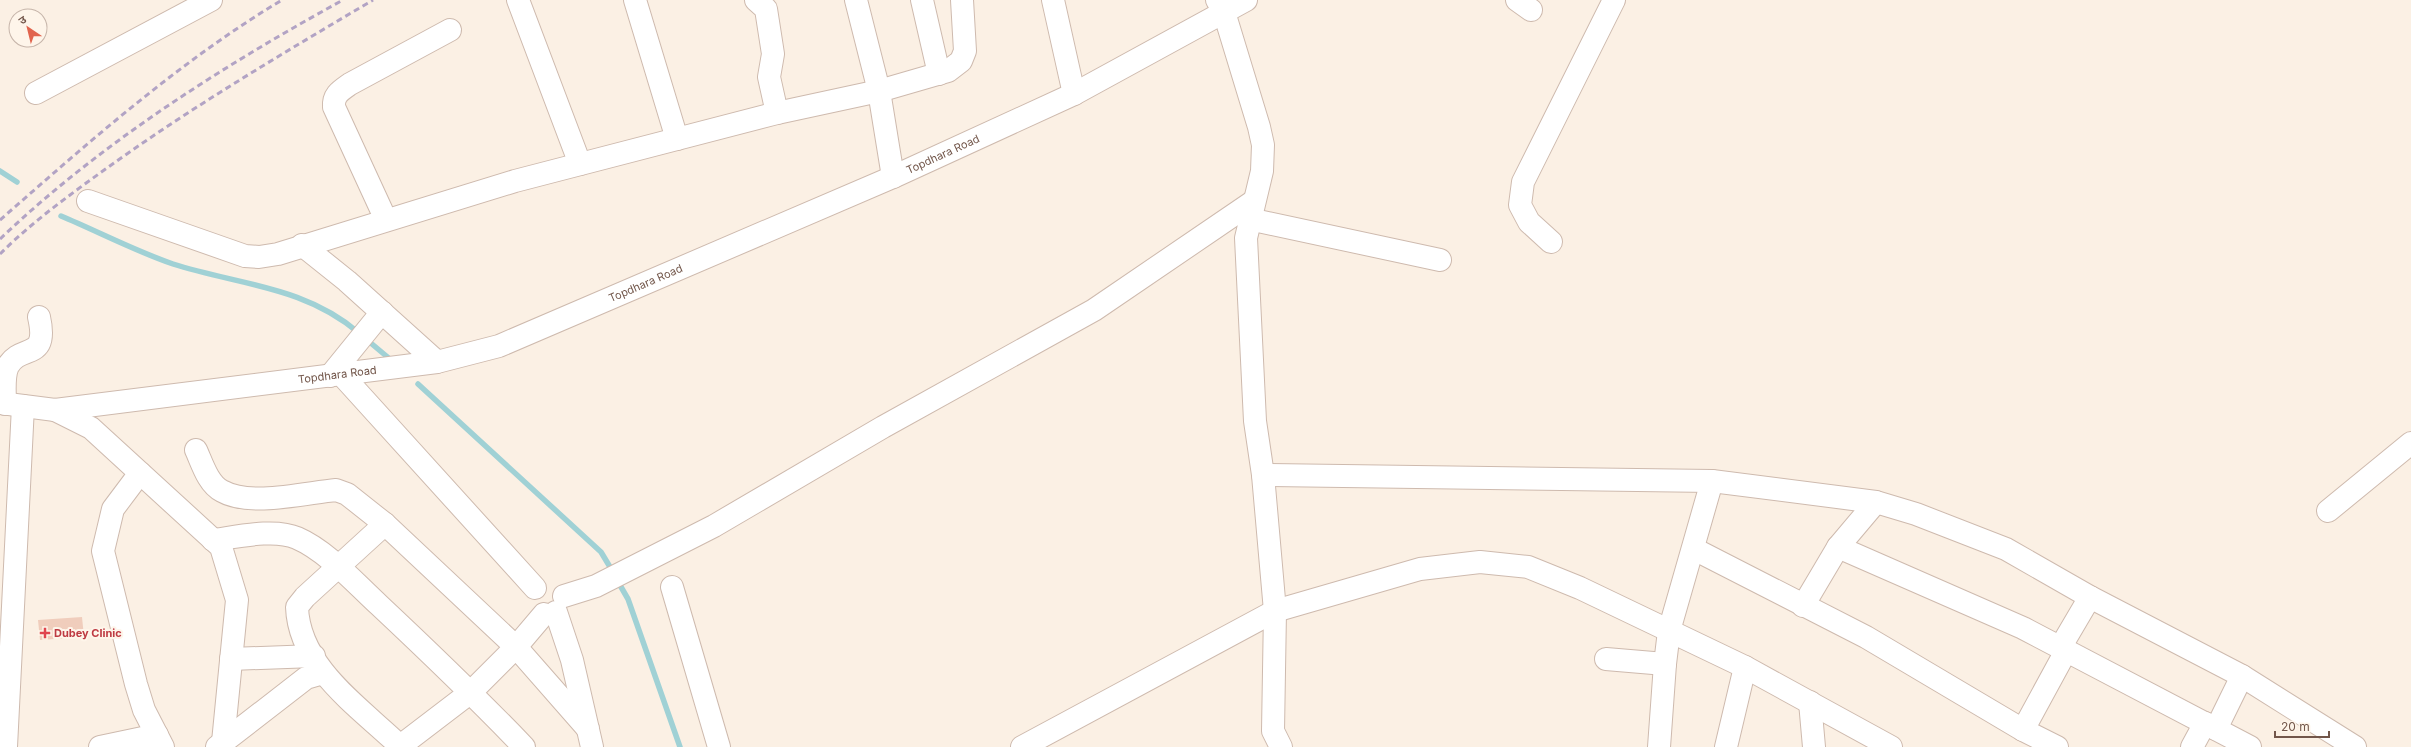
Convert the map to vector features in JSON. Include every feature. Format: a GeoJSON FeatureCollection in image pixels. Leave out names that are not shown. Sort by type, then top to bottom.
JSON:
{"type":"FeatureCollection","features":[{"type":"Feature","properties":{"kind":"street"},"geometry":{"type":"LineString","coordinates":[[36,92],[212,0]]}},
{"type":"Feature","properties":{"kind":"street"},"geometry":{"type":"LineString","coordinates":[[518,0],[580,164]]}},
{"type":"Feature","properties":{"kind":"street"},"geometry":{"type":"LineString","coordinates":[[635,0],[677,139]]}},
{"type":"Feature","properties":{"kind":"street"},"geometry":{"type":"LineString","coordinates":[[756,0],[766,8],[773,54],[769,77],[778,113]]}},
{"type":"Feature","properties":{"kind":"street"},"geometry":{"type":"LineString","coordinates":[[856,0],[879,91],[893,177]]}},
{"type":"Feature","properties":{"kind":"street"},"geometry":{"type":"LineString","coordinates":[[922,0],[939,74]]}},
{"type":"Feature","properties":{"kind":"street"},"geometry":{"type":"LineString","coordinates":[[88,201],[245,256],[259,257],[278,254],[302,245],[515,181],[778,113],[879,91],[948,71],[961,61],[965,51],[962,0]]}},
{"type":"Feature","properties":{"kind":"street"},"geometry":{"type":"LineString","coordinates":[[1053,0],[1074,94]]}},
{"type":"Feature","properties":{"kind":"street","name":"Topdhara Road"},"geometry":{"type":"LineString","coordinates":[[8,401],[55,410],[437,362],[499,346],[893,177],[1074,94],[1220,6],[1246,0]]}},
{"type":"Feature","properties":{"kind":"street"},"geometry":{"type":"LineString","coordinates":[[1551,242],[1529,222],[1520,205],[1523,182],[1614,0]]}},
{"type":"Feature","properties":{"kind":"street"},"geometry":{"type":"LineString","coordinates":[[1220,6],[1259,127],[1263,145],[1262,171],[1246,238],[1249,333],[1255,421],[1263,475],[1275,611],[1273,731],[1281,747]]}},
{"type":"Feature","properties":{"kind":"street"},"geometry":{"type":"LineString","coordinates":[[386,220],[334,107],[333,99],[338,92],[350,84],[450,30]]}},
{"type":"Feature","properties":{"kind":"street"},"geometry":{"type":"LineString","coordinates":[[385,524],[297,607],[298,625],[318,665],[400,747],[471,692],[555,607],[714,526],[883,427],[1094,310],[1252,210],[1440,260]]}},
{"type":"Feature","properties":{"kind":"street"},"geometry":{"type":"LineString","coordinates":[[302,245],[375,320],[437,362]]}},
{"type":"Feature","properties":{"kind":"street"},"geometry":{"type":"LineString","coordinates":[[6,747],[8,368],[16,358],[31,351],[39,344],[42,332],[39,317]]}},
{"type":"Feature","properties":{"kind":"street"},"geometry":{"type":"LineString","coordinates":[[375,320],[350,352],[336,375],[535,588],[533,594],[534,606],[555,607]]}},
{"type":"Feature","properties":{"kind":"street"},"geometry":{"type":"LineString","coordinates":[[55,410],[90,428],[221,547],[237,600],[220,744]]}},
{"type":"Feature","properties":{"kind":"street"},"geometry":{"type":"LineString","coordinates":[[2328,511],[2411,442]]}},
{"type":"Feature","properties":{"kind":"street"},"geometry":{"type":"LineString","coordinates":[[196,450],[209,478],[221,491],[234,496],[257,498],[336,490],[347,494],[385,524],[516,647],[590,738]]}},
{"type":"Feature","properties":{"kind":"street"},"geometry":{"type":"LineString","coordinates":[[100,747],[160,741],[144,710],[136,684],[103,551],[113,509],[140,473]]}},
{"type":"Feature","properties":{"kind":"street"},"geometry":{"type":"LineString","coordinates":[[1263,475],[1712,481],[1876,502],[1916,514],[2006,549],[2090,597],[2242,676],[2353,746]]}},
{"type":"Feature","properties":{"kind":"street"},"geometry":{"type":"LineString","coordinates":[[1660,747],[1665,664],[1669,632],[1694,549],[1712,481]]}},
{"type":"Feature","properties":{"kind":"street"},"geometry":{"type":"LineString","coordinates":[[1803,606],[1838,547],[1876,502]]}},
{"type":"Feature","properties":{"kind":"street"},"geometry":{"type":"LineString","coordinates":[[213,540],[271,533],[296,537],[338,567],[471,692],[524,747]]}},
{"type":"Feature","properties":{"kind":"street"},"geometry":{"type":"LineString","coordinates":[[1838,547],[2023,628],[2250,747]]}},
{"type":"Feature","properties":{"kind":"street"},"geometry":{"type":"LineString","coordinates":[[1694,549],[1866,637],[2023,730],[2057,747]]}},
{"type":"Feature","properties":{"kind":"street"},"geometry":{"type":"LineString","coordinates":[[1022,747],[1275,611],[1420,569],[1480,562],[1528,567],[1580,588],[1669,632],[1745,666],[1891,747]]}},
{"type":"Feature","properties":{"kind":"street"},"geometry":{"type":"LineString","coordinates":[[672,587],[719,747]]}},
{"type":"Feature","properties":{"kind":"street"},"geometry":{"type":"LineString","coordinates":[[2023,730],[2090,597]]}},
{"type":"Feature","properties":{"kind":"street"},"geometry":{"type":"LineString","coordinates":[[555,607],[572,660],[590,738]]}},
{"type":"Feature","properties":{"kind":"street"},"geometry":{"type":"LineString","coordinates":[[231,659],[318,665]]}},
{"type":"Feature","properties":{"kind":"street"},"geometry":{"type":"LineString","coordinates":[[1606,659],[1665,664]]}},
{"type":"Feature","properties":{"kind":"street"},"geometry":{"type":"LineString","coordinates":[[220,744],[306,678],[318,665]]}},
{"type":"Feature","properties":{"kind":"street"},"geometry":{"type":"LineString","coordinates":[[1726,747],[1745,666]]}},
{"type":"Feature","properties":{"kind":"street"},"geometry":{"type":"LineString","coordinates":[[2192,747],[2210,726],[2242,676]]}},
{"type":"Feature","properties":{"kind":"street"},"geometry":{"type":"LineString","coordinates":[[1810,702],[1814,747]]}},
{"type":"Feature","properties":{"kind":"building"},"geometry":{"type":"Polygon","coordinates":[[[82,617],[84,637],[40,640],[38,620],[82,617]]]}},
{"type":"Feature","properties":{"kind":"waterway"},"geometry":{"type":"LineString","coordinates":[[0,171],[17,182]]}},
{"type":"Feature","properties":{"kind":"waterway"},"geometry":{"type":"LineString","coordinates":[[61,216],[130,247],[173,264],[270,289],[316,305],[338,317],[359,333]]}},
{"type":"Feature","properties":{"kind":"waterway"},"geometry":{"type":"LineString","coordinates":[[366,339],[391,360]]}},
{"type":"Feature","properties":{"kind":"waterway"},"geometry":{"type":"LineString","coordinates":[[418,384],[601,552],[613,572]]}},
{"type":"Feature","properties":{"kind":"waterway"},"geometry":{"type":"LineString","coordinates":[[617,580],[628,599],[680,747]]}},
{"type":"Feature","properties":{"kind":"railway"},"geometry":{"type":"LineString","coordinates":[[0,220],[101,132],[171,76],[207,49],[282,0]]}},
{"type":"Feature","properties":{"kind":"railway"},"geometry":{"type":"LineString","coordinates":[[0,239],[79,171],[164,109],[252,52],[343,0]]}},
{"type":"Feature","properties":{"kind":"railway"},"geometry":{"type":"LineString","coordinates":[[0,254],[13,241],[55,206],[145,141],[242,79],[373,0]]}},
{"type":"Feature","properties":{"kind":"place","name":"Dubey Clinic"},"geometry":{"type":"Point","coordinates":[45,633]}}]}
